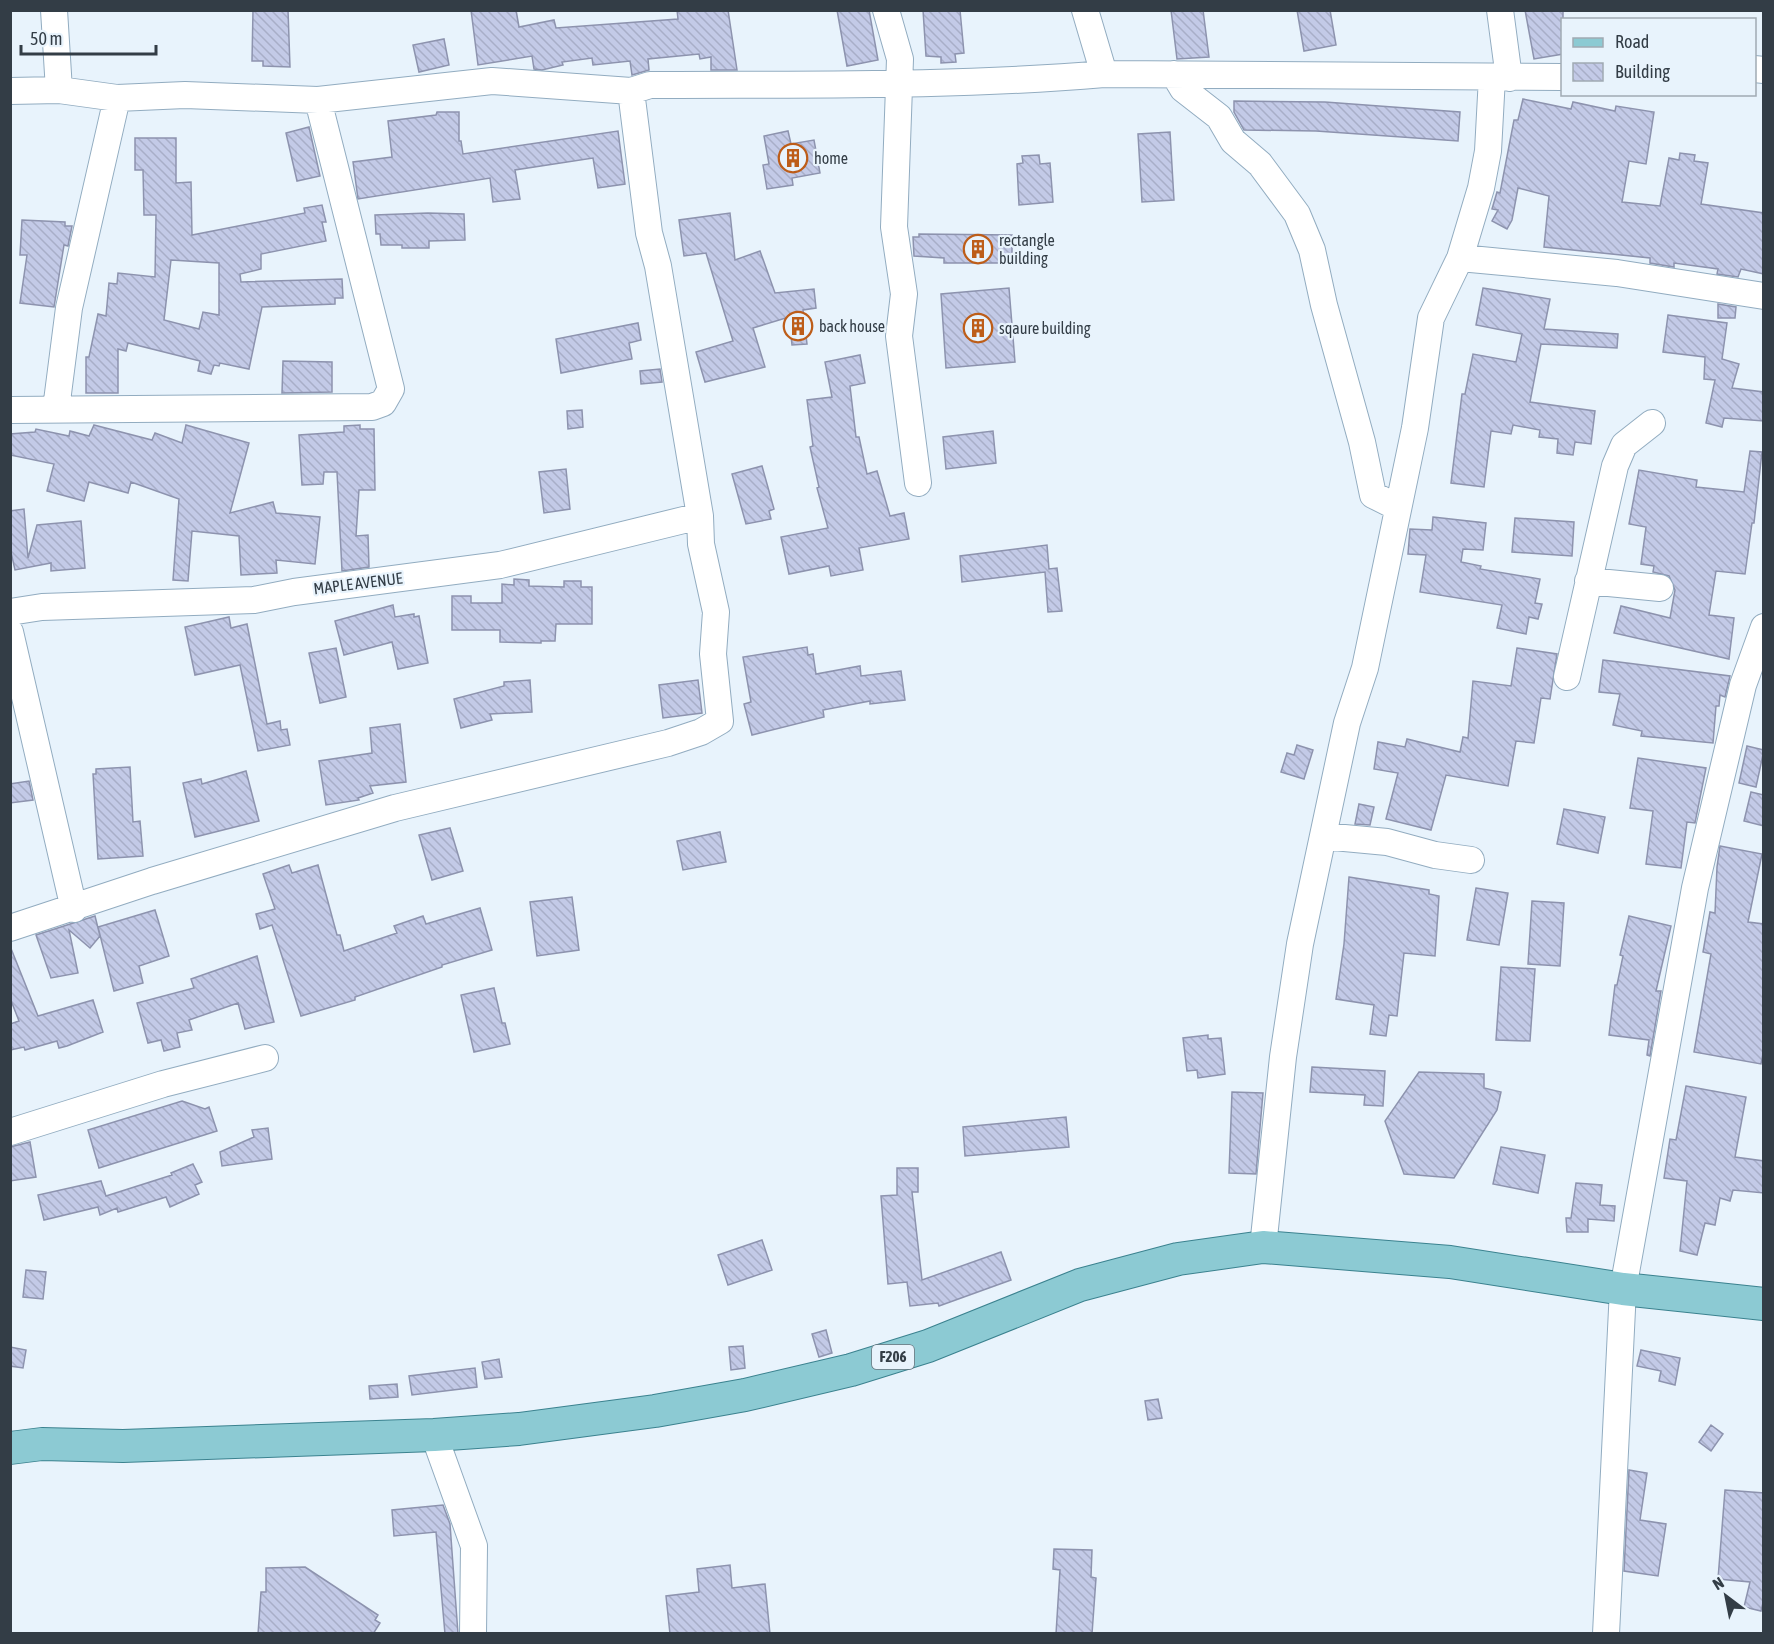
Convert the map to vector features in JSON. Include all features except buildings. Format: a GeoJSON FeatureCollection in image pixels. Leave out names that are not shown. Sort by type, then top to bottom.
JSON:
{"type":"FeatureCollection","features":[{"type":"Feature","properties":{"kind":"main road","name":"F206"},"geometry":{"type":"LineString","coordinates":[[10,1448],[42,1444],[123,1446],[434,1435],[577,1422],[745,1395],[851,1370],[928,1346],[1080,1285],[1178,1259],[1263,1247],[1450,1262],[1623,1289],[1764,1304]]}},
{"type":"Feature","properties":{"kind":"street"},"geometry":{"type":"LineString","coordinates":[[54,10],[59,90]]}},
{"type":"Feature","properties":{"kind":"street"},"geometry":{"type":"LineString","coordinates":[[886,10],[900,59],[901,84],[894,227],[904,294],[899,336],[918,483]]}},
{"type":"Feature","properties":{"kind":"street"},"geometry":{"type":"LineString","coordinates":[[1086,10],[1104,74]]}},
{"type":"Feature","properties":{"kind":"street"},"geometry":{"type":"LineString","coordinates":[[1263,1247],[1283,1058],[1300,944],[1347,723],[1365,668],[1415,428],[1431,318],[1460,258],[1474,214],[1488,151],[1500,77],[1500,10]]}},
{"type":"Feature","properties":{"kind":"street"},"geometry":{"type":"LineString","coordinates":[[10,91],[59,90],[117,98],[185,95],[318,100],[492,81],[631,91],[650,85],[901,84],[1033,80],[1104,74],[1561,77]]}},
{"type":"Feature","properties":{"kind":"street"},"geometry":{"type":"LineString","coordinates":[[1174,74],[1183,88],[1219,117],[1233,141],[1260,164],[1297,214],[1312,250],[1324,305],[1362,442],[1373,495],[1397,507]]}},
{"type":"Feature","properties":{"kind":"street"},"geometry":{"type":"LineString","coordinates":[[10,928],[74,909],[152,881],[395,808],[668,743],[712,727],[720,721],[713,654],[716,612],[701,544],[700,516],[658,266],[649,233],[631,91]]}},
{"type":"Feature","properties":{"kind":"street"},"geometry":{"type":"LineString","coordinates":[[56,409],[69,308],[117,98]]}},
{"type":"Feature","properties":{"kind":"street"},"geometry":{"type":"LineString","coordinates":[[10,410],[372,407],[383,403],[391,388],[318,100]]}},
{"type":"Feature","properties":{"kind":"street"},"geometry":{"type":"LineString","coordinates":[[1460,258],[1617,273],[1764,297]]}},
{"type":"Feature","properties":{"kind":"street"},"geometry":{"type":"LineString","coordinates":[[1567,677],[1615,466],[1624,445],[1652,423]]}},
{"type":"Feature","properties":{"kind":"street","name":"MAPLE AVENUE"},"geometry":{"type":"LineString","coordinates":[[10,612],[42,606],[254,600],[294,591],[500,564],[700,516]]}},
{"type":"Feature","properties":{"kind":"street"},"geometry":{"type":"LineString","coordinates":[[1588,581],[1660,588]]}},
{"type":"Feature","properties":{"kind":"street"},"geometry":{"type":"LineString","coordinates":[[1606,1634],[1623,1289],[1695,888],[1743,685],[1764,627]]}},
{"type":"Feature","properties":{"kind":"street"},"geometry":{"type":"LineString","coordinates":[[10,632],[74,909]]}},
{"type":"Feature","properties":{"kind":"street"},"geometry":{"type":"LineString","coordinates":[[1323,836],[1387,842],[1435,855],[1471,860]]}},
{"type":"Feature","properties":{"kind":"street"},"geometry":{"type":"LineString","coordinates":[[10,1132],[163,1084],[265,1058]]}},
{"type":"Feature","properties":{"kind":"street"},"geometry":{"type":"LineString","coordinates":[[434,1435],[474,1546],[473,1634]]}},
{"type":"Feature","properties":{"kind":"place","name":"home"},"geometry":{"type":"Point","coordinates":[793,158]}},
{"type":"Feature","properties":{"kind":"place","name":"rectangle building"},"geometry":{"type":"Point","coordinates":[978,249]}},
{"type":"Feature","properties":{"kind":"place","name":"back house"},"geometry":{"type":"Point","coordinates":[798,326]}},
{"type":"Feature","properties":{"kind":"place","name":"sqaure building"},"geometry":{"type":"Point","coordinates":[978,328]}}]}
